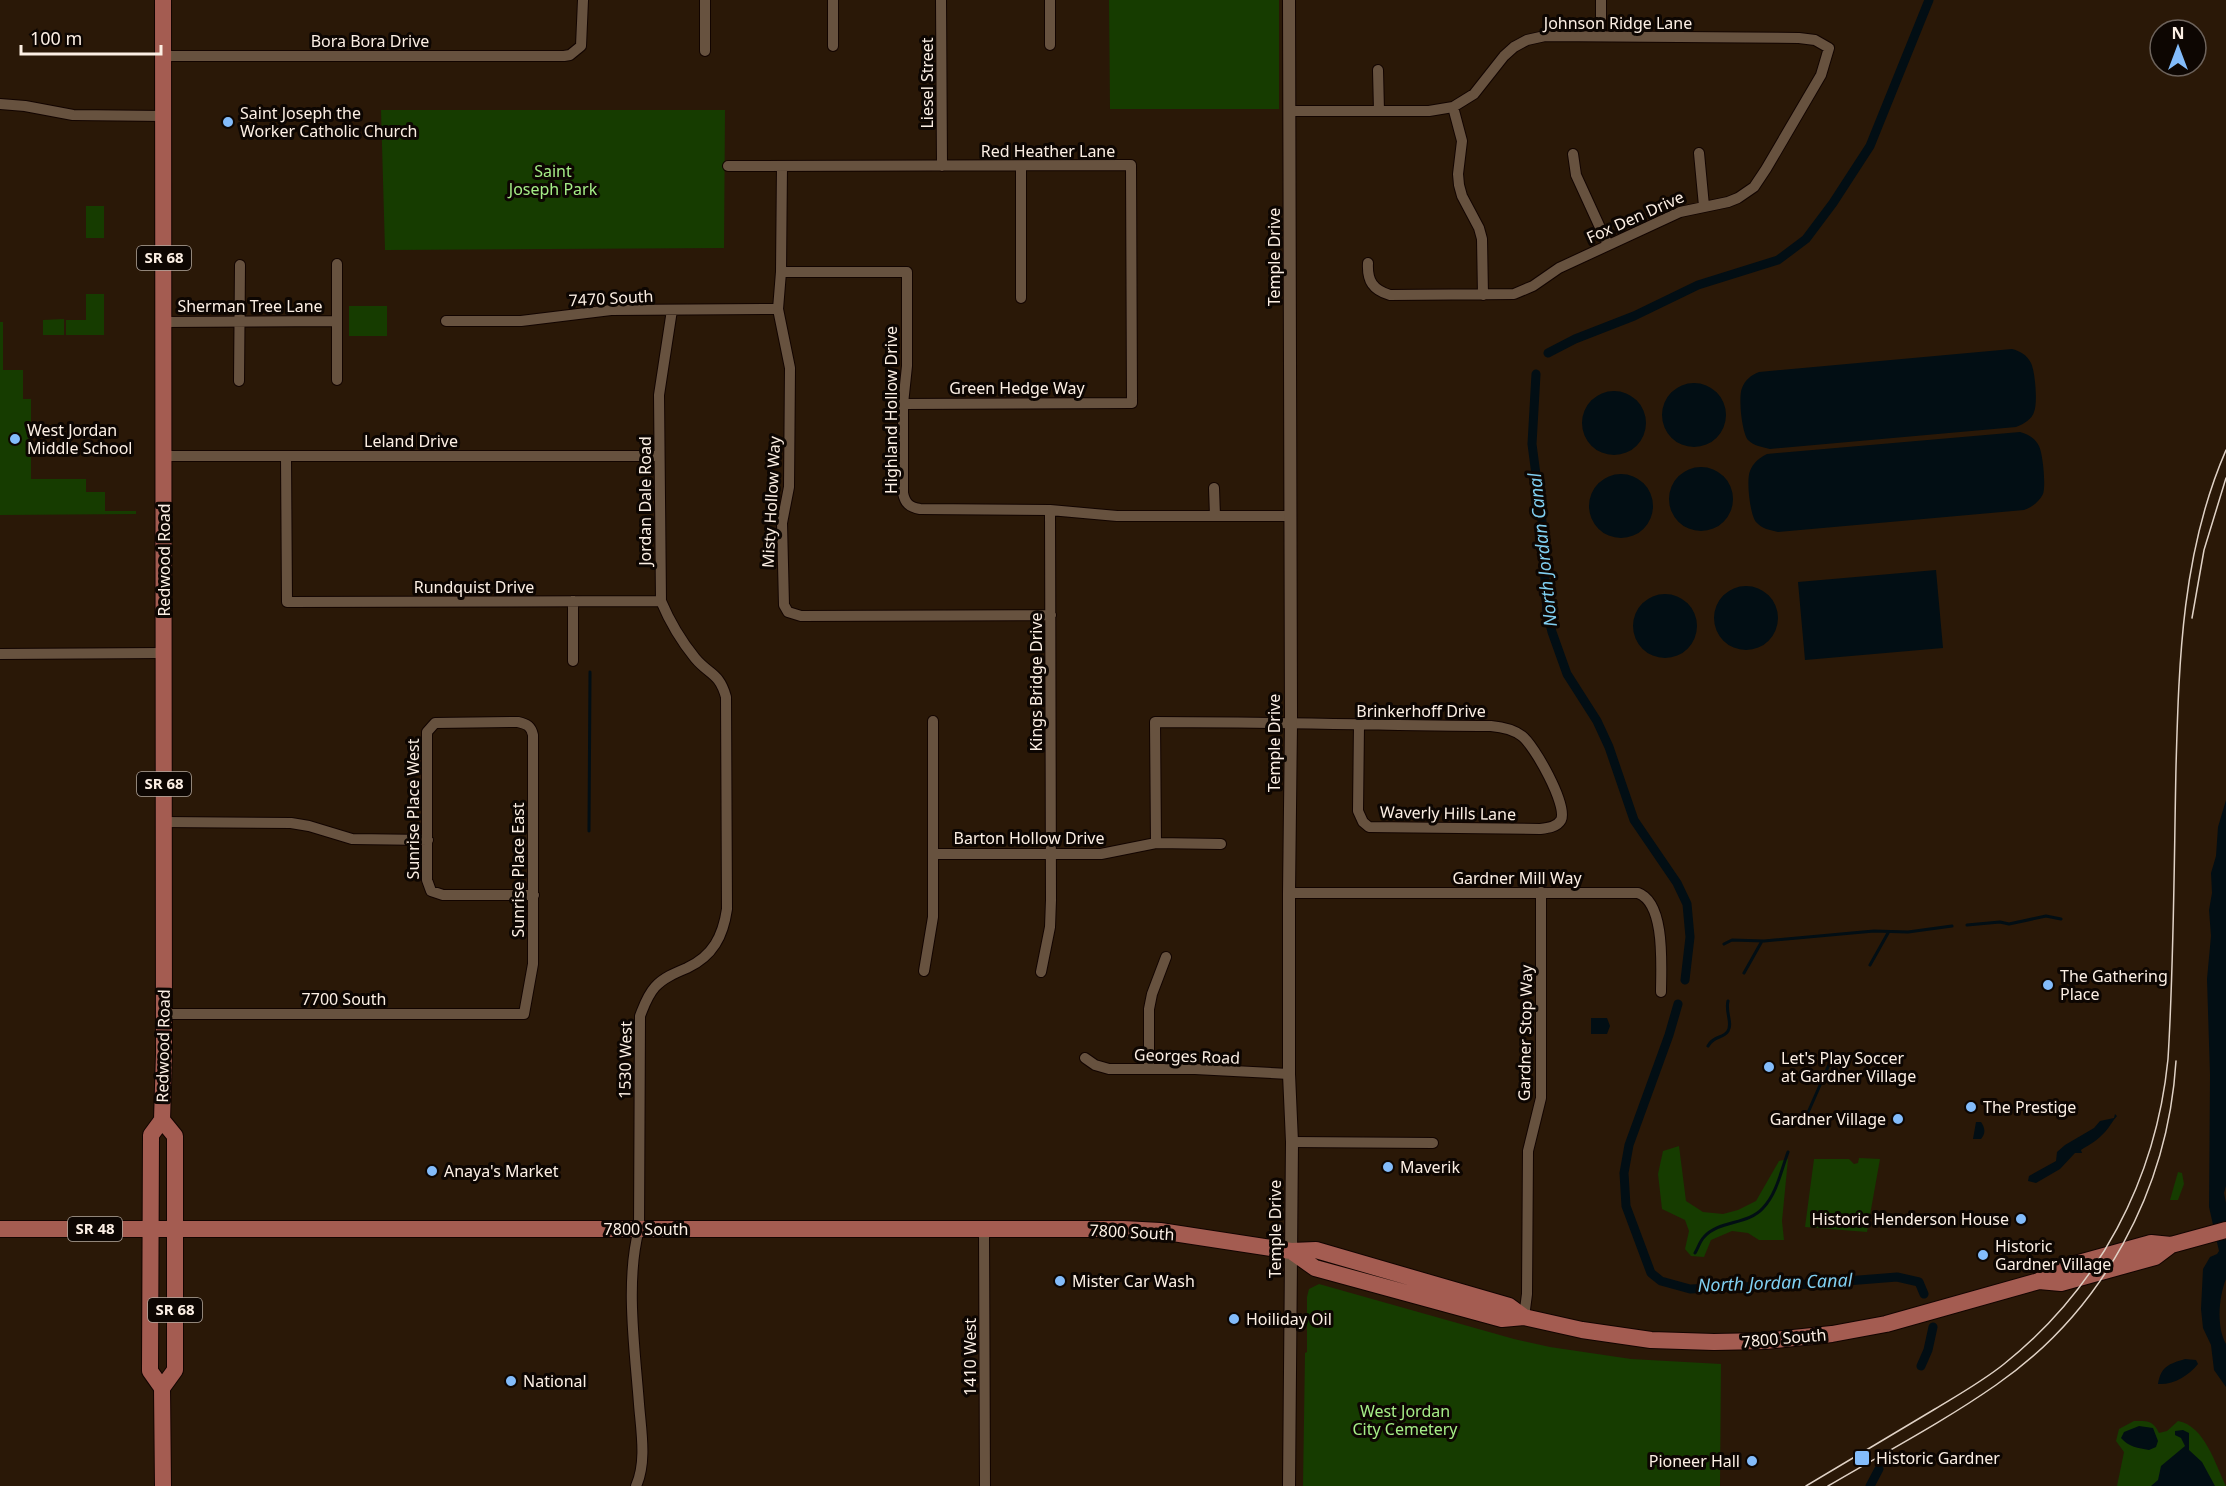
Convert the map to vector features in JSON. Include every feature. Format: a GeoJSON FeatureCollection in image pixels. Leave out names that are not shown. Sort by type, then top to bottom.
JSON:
{"type":"FeatureCollection","features":[{"type":"Feature","properties":{"kind":"main road","name":"Redwood Road"},"geometry":{"type":"LineString","coordinates":[[163,0],[164,1014],[162,1120],[151,1135],[150,1229],[150,1371],[162,1388],[163,1486]]}},
{"type":"Feature","properties":{"kind":"main road","name":"Redwood Road"},"geometry":{"type":"LineString","coordinates":[[162,1120],[175,1136],[175,1370],[162,1388]]}},
{"type":"Feature","properties":{"kind":"main road","name":"7800 South"},"geometry":{"type":"LineString","coordinates":[[0,1229],[1123,1229],[1160,1232],[1291,1251],[1315,1268],[1502,1319],[1524,1317],[1582,1330],[1651,1340],[1714,1342],[1765,1341],[1871,1327],[2039,1281],[2061,1283],[2155,1257],[2171,1245],[2226,1230]]}},
{"type":"Feature","properties":{"kind":"street","name":"Bora Bora Drive"},"geometry":{"type":"LineString","coordinates":[[163,56],[564,56],[576,52],[581,46],[583,0]]}},
{"type":"Feature","properties":{"kind":"street"},"geometry":{"type":"LineString","coordinates":[[705,0],[705,51]]}},
{"type":"Feature","properties":{"kind":"street"},"geometry":{"type":"LineString","coordinates":[[833,0],[833,46]]}},
{"type":"Feature","properties":{"kind":"street","name":"Liesel Street"},"geometry":{"type":"LineString","coordinates":[[941,0],[942,166]]}},
{"type":"Feature","properties":{"kind":"street"},"geometry":{"type":"LineString","coordinates":[[1050,0],[1050,45]]}},
{"type":"Feature","properties":{"kind":"street","name":"Temple Drive"},"geometry":{"type":"LineString","coordinates":[[1289,0],[1291,724],[1289,1074],[1292,1142],[1289,1486]]}},
{"type":"Feature","properties":{"kind":"street"},"geometry":{"type":"LineString","coordinates":[[1601,0],[1601,36]]}},
{"type":"Feature","properties":{"kind":"street","name":"Johnson Ridge Lane"},"geometry":{"type":"LineString","coordinates":[[1453,108],[1474,94],[1504,56],[1527,40],[1545,36],[1799,38],[1815,40],[1829,48]]}},
{"type":"Feature","properties":{"kind":"street","name":"Fox Den Drive"},"geometry":{"type":"LineString","coordinates":[[1368,263],[1367,273],[1371,284],[1378,292],[1390,296],[1502,296],[1525,290],[1559,268],[1680,212],[1717,205],[1738,198],[1754,187],[1760,179],[1821,75],[1829,48]]}},
{"type":"Feature","properties":{"kind":"street"},"geometry":{"type":"LineString","coordinates":[[1378,70],[1378,111]]}},
{"type":"Feature","properties":{"kind":"street"},"geometry":{"type":"LineString","coordinates":[[0,104],[73,115],[163,116]]}},
{"type":"Feature","properties":{"kind":"street"},"geometry":{"type":"LineString","coordinates":[[1290,111],[1429,111],[1453,108],[1462,141],[1459,185],[1482,239],[1483,295]]}},
{"type":"Feature","properties":{"kind":"street"},"geometry":{"type":"LineString","coordinates":[[1573,153],[1576,174],[1608,245]]}},
{"type":"Feature","properties":{"kind":"street"},"geometry":{"type":"LineString","coordinates":[[1699,153],[1704,206]]}},
{"type":"Feature","properties":{"kind":"street","name":"Red Heather Lane"},"geometry":{"type":"LineString","coordinates":[[728,166],[1131,165],[1132,403]]}},
{"type":"Feature","properties":{"kind":"street"},"geometry":{"type":"LineString","coordinates":[[778,309],[781,272],[782,166]]}},
{"type":"Feature","properties":{"kind":"street"},"geometry":{"type":"LineString","coordinates":[[1021,166],[1021,298]]}},
{"type":"Feature","properties":{"kind":"street"},"geometry":{"type":"LineString","coordinates":[[337,380],[338,264]]}},
{"type":"Feature","properties":{"kind":"street"},"geometry":{"type":"LineString","coordinates":[[239,381],[240,265]]}},
{"type":"Feature","properties":{"kind":"street","name":"Highland Hollow Drive"},"geometry":{"type":"LineString","coordinates":[[781,272],[907,272],[903,493],[907,504],[920,510],[1050,510],[1117,516],[1290,516]]}},
{"type":"Feature","properties":{"kind":"street","name":"7470 South"},"geometry":{"type":"LineString","coordinates":[[446,321],[521,321],[594,311],[778,309]]}},
{"type":"Feature","properties":{"kind":"street","name":"Misty Hollow Way"},"geometry":{"type":"LineString","coordinates":[[778,309],[789,368],[789,487],[782,523],[782,595],[783,605],[788,612],[801,616],[1051,615]]}},
{"type":"Feature","properties":{"kind":"street","name":"Jordan Dale Road"},"geometry":{"type":"LineString","coordinates":[[661,601],[660,376],[672,310]]}},
{"type":"Feature","properties":{"kind":"street","name":"Sherman Tree Lane"},"geometry":{"type":"LineString","coordinates":[[164,322],[338,321]]}},
{"type":"Feature","properties":{"kind":"street","name":"Green Hedge Way"},"geometry":{"type":"LineString","coordinates":[[903,404],[1132,403]]}},
{"type":"Feature","properties":{"kind":"street","name":"Leland Drive"},"geometry":{"type":"LineString","coordinates":[[164,456],[659,456]]}},
{"type":"Feature","properties":{"kind":"street","name":"Rundquist Drive"},"geometry":{"type":"LineString","coordinates":[[286,456],[287,602],[661,601]]}},
{"type":"Feature","properties":{"kind":"street"},"geometry":{"type":"LineString","coordinates":[[1214,488],[1215,516]]}},
{"type":"Feature","properties":{"kind":"street","name":"Kings Bridge Drive"},"geometry":{"type":"LineString","coordinates":[[1041,972],[1050,927],[1050,510]]}},
{"type":"Feature","properties":{"kind":"street"},"geometry":{"type":"LineString","coordinates":[[573,601],[573,661]]}},
{"type":"Feature","properties":{"kind":"street","name":"1530 West"},"geometry":{"type":"LineString","coordinates":[[636,1486],[641,1475],[641,1434],[633,1341],[633,1251],[639,1229],[640,1017],[646,1000],[655,986],[670,975],[704,958],[715,946],[724,927],[727,909],[726,697],[720,681],[694,656],[661,601]]}},
{"type":"Feature","properties":{"kind":"street"},"geometry":{"type":"LineString","coordinates":[[0,654],[164,653]]}},
{"type":"Feature","properties":{"kind":"street"},"geometry":{"type":"LineString","coordinates":[[924,971],[933,917],[933,721]]}},
{"type":"Feature","properties":{"kind":"street","name":"Sunrise Place West"},"geometry":{"type":"LineString","coordinates":[[529,726],[518,722],[441,722],[430,726],[427,738],[427,880],[431,891],[443,895],[534,895]]}},
{"type":"Feature","properties":{"kind":"street"},"geometry":{"type":"LineString","coordinates":[[1156,843],[1155,722],[1291,724]]}},
{"type":"Feature","properties":{"kind":"street","name":"Brinkerhoff Drive"},"geometry":{"type":"LineString","coordinates":[[1291,724],[1491,726],[1517,732],[1538,754],[1560,803],[1562,814],[1558,823]]}},
{"type":"Feature","properties":{"kind":"street","name":"Waverly Hills Lane"},"geometry":{"type":"LineString","coordinates":[[1359,725],[1358,811],[1363,822],[1369,827],[1540,829],[1553,827],[1558,823]]}},
{"type":"Feature","properties":{"kind":"street","name":"Sunrise Place East"},"geometry":{"type":"LineString","coordinates":[[524,1014],[533,964],[533,735],[529,726]]}},
{"type":"Feature","properties":{"kind":"street"},"geometry":{"type":"LineString","coordinates":[[164,822],[291,823],[352,839],[428,840]]}},
{"type":"Feature","properties":{"kind":"street","name":"Barton Hollow Drive"},"geometry":{"type":"LineString","coordinates":[[933,854],[1101,855],[1156,843],[1221,843]]}},
{"type":"Feature","properties":{"kind":"street","name":"Gardner Stop Way"},"geometry":{"type":"LineString","coordinates":[[1524,1317],[1527,1294],[1528,1151],[1541,1098],[1541,892]]}},
{"type":"Feature","properties":{"kind":"street","name":"Gardner Mill Way"},"geometry":{"type":"LineString","coordinates":[[1289,893],[1633,892],[1647,898],[1653,905],[1660,942],[1660,992]]}},
{"type":"Feature","properties":{"kind":"street"},"geometry":{"type":"LineString","coordinates":[[1149,1069],[1149,1009],[1152,994],[1166,957]]}},
{"type":"Feature","properties":{"kind":"street","name":"7700 South"},"geometry":{"type":"LineString","coordinates":[[164,1014],[524,1014]]}},
{"type":"Feature","properties":{"kind":"street","name":"Georges Road"},"geometry":{"type":"LineString","coordinates":[[1085,1059],[1109,1069],[1196,1069],[1289,1074]]}},
{"type":"Feature","properties":{"kind":"street"},"geometry":{"type":"LineString","coordinates":[[1292,1142],[1433,1143]]}},
{"type":"Feature","properties":{"kind":"street","name":"1410 West"},"geometry":{"type":"LineString","coordinates":[[984,1228],[985,1486]]}},
{"type":"Feature","properties":{"kind":"green space"},"geometry":{"type":"Polygon","coordinates":[[[1109,0],[1279,0],[1279,109],[1110,109],[1109,0]]]}},
{"type":"Feature","properties":{"kind":"green space","name":"Saint Joseph Park"},"geometry":{"type":"Polygon","coordinates":[[[381,110],[725,110],[724,248],[385,250],[381,110]]]}},
{"type":"Feature","properties":{"kind":"green space"},"geometry":{"type":"Polygon","coordinates":[[[86,206],[104,206],[104,238],[86,238],[86,206]]]}},
{"type":"Feature","properties":{"kind":"green space"},"geometry":{"type":"Polygon","coordinates":[[[86,294],[104,294],[104,335],[66,335],[66,320],[86,320],[86,294]]]}},
{"type":"Feature","properties":{"kind":"green space"},"geometry":{"type":"Polygon","coordinates":[[[349,306],[387,306],[387,336],[349,336],[349,306]]]}},
{"type":"Feature","properties":{"kind":"green space"},"geometry":{"type":"Polygon","coordinates":[[[64,319],[64,335],[43,335],[43,320],[64,319]]]}},
{"type":"Feature","properties":{"kind":"green space"},"geometry":{"type":"Polygon","coordinates":[[[0,322],[3,322],[3,370],[23,370],[23,399],[31,399],[31,479],[86,479],[86,492],[105,492],[105,511],[136,511],[136,514],[0,515],[0,322]]]}},
{"type":"Feature","properties":{"kind":"green space"},"geometry":{"type":"Polygon","coordinates":[[[1679,1146],[1686,1201],[1703,1212],[1723,1214],[1756,1201],[1779,1161],[1788,1159],[1782,1221],[1784,1240],[1759,1240],[1748,1233],[1732,1231],[1711,1240],[1704,1257],[1691,1256],[1685,1249],[1689,1231],[1685,1220],[1662,1209],[1658,1174],[1663,1151],[1679,1146]]]}},
{"type":"Feature","properties":{"kind":"green space"},"geometry":{"type":"Polygon","coordinates":[[[1859,1158],[1880,1159],[1867,1232],[1805,1227],[1814,1159],[1849,1159],[1854,1164],[1858,1163],[1859,1158]]]}},
{"type":"Feature","properties":{"kind":"green space"},"geometry":{"type":"Polygon","coordinates":[[[2178,1172],[2182,1173],[2184,1184],[2178,1200],[2170,1200],[2178,1172]]]}},
{"type":"Feature","properties":{"kind":"green space","name":"West Jordan City Cemetery"},"geometry":{"type":"Polygon","coordinates":[[[1319,1284],[1550,1347],[1631,1359],[1721,1364],[1720,1486],[1303,1486],[1307,1297],[1309,1289],[1319,1284]]]}},
{"type":"Feature","properties":{"kind":"green space"},"geometry":{"type":"Polygon","coordinates":[[[2134,1421],[2149,1422],[2159,1433],[2167,1431],[2178,1421],[2187,1424],[2195,1430],[2208,1447],[2226,1486],[2117,1486],[2124,1452],[2116,1441],[2119,1429],[2134,1421]]]}},
{"type":"Feature","properties":{"kind":"shaded area"},"geometry":{"type":"Polygon","coordinates":[[[2012,349],[2029,360],[2036,387],[2033,415],[2016,427],[1770,449],[1750,442],[1744,430],[1741,407],[1742,388],[1749,378],[1759,372],[2012,349]]]}},
{"type":"Feature","properties":{"kind":"shaded area"},"geometry":{"type":"Polygon","coordinates":[[[1688,383],[1700,383],[1717,392],[1724,403],[1726,415],[1724,427],[1717,438],[1700,447],[1688,447],[1676,442],[1667,433],[1662,421],[1662,409],[1667,397],[1676,388],[1688,383]]]}},
{"type":"Feature","properties":{"kind":"shaded area"},"geometry":{"type":"Polygon","coordinates":[[[1608,391],[1620,391],[1637,400],[1644,411],[1646,423],[1644,435],[1637,446],[1620,455],[1608,455],[1596,450],[1587,441],[1582,429],[1582,417],[1587,405],[1596,396],[1608,391]]]}},
{"type":"Feature","properties":{"kind":"shaded area"},"geometry":{"type":"Polygon","coordinates":[[[2020,432],[2031,437],[2039,446],[2044,477],[2043,494],[2035,504],[2024,510],[1778,532],[1758,524],[1750,505],[1750,471],[1761,457],[1767,454],[2020,432]]]}},
{"type":"Feature","properties":{"kind":"shaded area"},"geometry":{"type":"Polygon","coordinates":[[[1695,467],[1707,467],[1724,476],[1731,487],[1733,499],[1731,511],[1724,522],[1707,531],[1695,531],[1683,526],[1674,517],[1669,505],[1669,493],[1674,481],[1683,472],[1695,467]]]}},
{"type":"Feature","properties":{"kind":"shaded area"},"geometry":{"type":"Polygon","coordinates":[[[1615,474],[1627,474],[1644,483],[1651,494],[1653,506],[1651,518],[1644,529],[1627,538],[1615,538],[1603,533],[1594,524],[1589,512],[1589,500],[1594,488],[1603,479],[1615,474]]]}},
{"type":"Feature","properties":{"kind":"shaded area"},"geometry":{"type":"Polygon","coordinates":[[[1936,570],[1943,648],[1805,660],[1798,582],[1936,570]]]}},
{"type":"Feature","properties":{"kind":"shaded area"},"geometry":{"type":"Polygon","coordinates":[[[1740,586],[1752,586],[1769,595],[1776,606],[1778,618],[1776,630],[1769,641],[1752,650],[1740,650],[1728,645],[1719,636],[1714,624],[1714,612],[1719,600],[1728,591],[1740,586]]]}},
{"type":"Feature","properties":{"kind":"shaded area"},"geometry":{"type":"Polygon","coordinates":[[[1659,594],[1671,594],[1688,603],[1695,614],[1697,626],[1695,638],[1688,649],[1671,658],[1659,658],[1647,653],[1638,644],[1633,632],[1633,620],[1638,608],[1647,599],[1659,594]]]}},
{"type":"Feature","properties":{"kind":"shaded area"},"geometry":{"type":"Polygon","coordinates":[[[2226,800],[2226,1186],[2224,1193],[2226,1279],[2220,1320],[2226,1344],[2226,1387],[2214,1370],[2211,1345],[2203,1328],[2201,1309],[2203,1269],[2210,1257],[2219,1251],[2209,1207],[2210,1075],[2207,979],[2211,936],[2209,910],[2212,893],[2211,873],[2216,856],[2218,827],[2226,800]]]}},
{"type":"Feature","properties":{"kind":"shaded area"},"geometry":{"type":"Polygon","coordinates":[[[1591,1018],[1607,1018],[1610,1026],[1607,1034],[1591,1034],[1591,1018]]]}},
{"type":"Feature","properties":{"kind":"shaded area"},"geometry":{"type":"Polygon","coordinates":[[[2115,1114],[2117,1116],[2107,1130],[2081,1150],[2082,1153],[2075,1153],[2060,1169],[2036,1183],[2028,1181],[2029,1176],[2056,1161],[2057,1152],[2065,1145],[2094,1128],[2100,1121],[2114,1118],[2115,1114]]]}},
{"type":"Feature","properties":{"kind":"shaded area"},"geometry":{"type":"Polygon","coordinates":[[[1976,1122],[1981,1122],[1984,1128],[1984,1135],[1981,1139],[1973,1139],[1976,1122]]]}},
{"type":"Feature","properties":{"kind":"shaded area"},"geometry":{"type":"Polygon","coordinates":[[[2185,1359],[2196,1360],[2198,1364],[2180,1379],[2158,1384],[2164,1369],[2174,1362],[2185,1359]]]}},
{"type":"Feature","properties":{"kind":"shaded area"},"geometry":{"type":"Polygon","coordinates":[[[2139,1426],[2153,1428],[2158,1441],[2156,1447],[2149,1450],[2137,1448],[2121,1438],[2124,1432],[2139,1426]]]}},
{"type":"Feature","properties":{"kind":"shaded area"},"geometry":{"type":"Polygon","coordinates":[[[2183,1430],[2189,1433],[2189,1450],[2202,1462],[2215,1486],[2151,1486],[2158,1480],[2161,1466],[2185,1446],[2181,1438],[2175,1435],[2175,1431],[2183,1430]]]}},
{"type":"Feature","properties":{"kind":"waterway","name":"North Jordan Canal"},"geometry":{"type":"LineString","coordinates":[[1548,353],[1575,339],[1634,316],[1698,285],[1778,260],[1806,239],[1833,203],[1870,146],[1929,0]]}},
{"type":"Feature","properties":{"kind":"waterway","name":"North Jordan Canal"},"geometry":{"type":"LineString","coordinates":[[1536,374],[1532,444],[1542,521],[1547,612],[1567,674],[1597,721],[1609,747],[1634,820],[1677,883],[1687,904],[1690,937],[1685,980]]}},
{"type":"Feature","properties":{"kind":"waterway"},"geometry":{"type":"LineString","coordinates":[[589,831],[590,672]]}},
{"type":"Feature","properties":{"kind":"waterway"},"geometry":{"type":"LineString","coordinates":[[1967,925],[2000,922],[2009,924],[2046,916],[2061,919]]}},
{"type":"Feature","properties":{"kind":"waterway"},"geometry":{"type":"LineString","coordinates":[[1724,944],[1732,940],[1764,941],[1874,931],[1908,932],[1952,926]]}},
{"type":"Feature","properties":{"kind":"waterway"},"geometry":{"type":"LineString","coordinates":[[1870,965],[1888,933]]}},
{"type":"Feature","properties":{"kind":"waterway"},"geometry":{"type":"LineString","coordinates":[[1744,973],[1762,941]]}},
{"type":"Feature","properties":{"kind":"waterway"},"geometry":{"type":"LineString","coordinates":[[1708,1046],[1728,1031],[1730,1024],[1728,1001]]}},
{"type":"Feature","properties":{"kind":"waterway","name":"North Jordan Canal"},"geometry":{"type":"LineString","coordinates":[[1678,1004],[1629,1145],[1624,1173],[1626,1206],[1651,1273],[1661,1281],[1690,1289],[1796,1285],[1897,1277],[1919,1282],[1924,1294]]}},
{"type":"Feature","properties":{"kind":"waterway"},"geometry":{"type":"LineString","coordinates":[[1803,1124],[1831,1060]]}},
{"type":"Feature","properties":{"kind":"waterway"},"geometry":{"type":"LineString","coordinates":[[1695,1253],[1710,1232],[1750,1217],[1763,1208],[1775,1189],[1788,1152]]}},
{"type":"Feature","properties":{"kind":"waterway","name":"North Jordan Canal"},"geometry":{"type":"LineString","coordinates":[[1921,1366],[1928,1350],[1933,1327]]}},
{"type":"Feature","properties":{"kind":"waterway","name":"North Jordan Canal"},"geometry":{"type":"LineString","coordinates":[[1870,1486],[1879,1469]]}},
{"type":"Feature","properties":{"kind":"tram line"},"geometry":{"type":"LineString","coordinates":[[1806,1486],[1979,1382],[2004,1364],[2038,1334],[2068,1301],[2094,1266],[2117,1228],[2136,1189],[2151,1147],[2168,1059],[2173,950],[2177,727],[2186,606],[2200,527],[2211,488],[2226,450]]}},
{"type":"Feature","properties":{"kind":"tram line"},"geometry":{"type":"LineString","coordinates":[[2192,618],[2204,550],[2226,478]]}},
{"type":"Feature","properties":{"kind":"tram line"},"geometry":{"type":"LineString","coordinates":[[1828,1486],[1976,1399],[2034,1355],[2068,1321],[2098,1284],[2123,1244],[2144,1201],[2160,1156],[2170,1109],[2176,1061]]}},
{"type":"Feature","properties":{"kind":"place","name":"Saint Joseph the Worker Catholic Church"},"geometry":{"type":"Point","coordinates":[228,122]}},
{"type":"Feature","properties":{"kind":"place","name":"West Jordan Middle School"},"geometry":{"type":"Point","coordinates":[15,439]}},
{"type":"Feature","properties":{"kind":"place","name":"The Gathering Place"},"geometry":{"type":"Point","coordinates":[2048,985]}},
{"type":"Feature","properties":{"kind":"place","name":"Let's Play Soccer at Gardner Village"},"geometry":{"type":"Point","coordinates":[1769,1067]}},
{"type":"Feature","properties":{"kind":"place","name":"The Prestige"},"geometry":{"type":"Point","coordinates":[1971,1107]}},
{"type":"Feature","properties":{"kind":"place","name":"Gardner Village"},"geometry":{"type":"Point","coordinates":[1898,1119]}},
{"type":"Feature","properties":{"kind":"place","name":"Maverik"},"geometry":{"type":"Point","coordinates":[1388,1167]}},
{"type":"Feature","properties":{"kind":"place","name":"Anaya's Market"},"geometry":{"type":"Point","coordinates":[432,1171]}},
{"type":"Feature","properties":{"kind":"place","name":"Historic Henderson House"},"geometry":{"type":"Point","coordinates":[2021,1219]}},
{"type":"Feature","properties":{"kind":"place","name":"Historic Gardner Village"},"geometry":{"type":"Point","coordinates":[1983,1255]}},
{"type":"Feature","properties":{"kind":"place","name":"Mister Car Wash"},"geometry":{"type":"Point","coordinates":[1060,1281]}},
{"type":"Feature","properties":{"kind":"place","name":"Hoiliday Oil"},"geometry":{"type":"Point","coordinates":[1234,1319]}},
{"type":"Feature","properties":{"kind":"place","name":"National"},"geometry":{"type":"Point","coordinates":[511,1381]}},
{"type":"Feature","properties":{"kind":"place","name":"Historic Gardner"},"geometry":{"type":"Point","coordinates":[1862,1458]}},
{"type":"Feature","properties":{"kind":"place","name":"Pioneer Hall"},"geometry":{"type":"Point","coordinates":[1752,1461]}}]}
